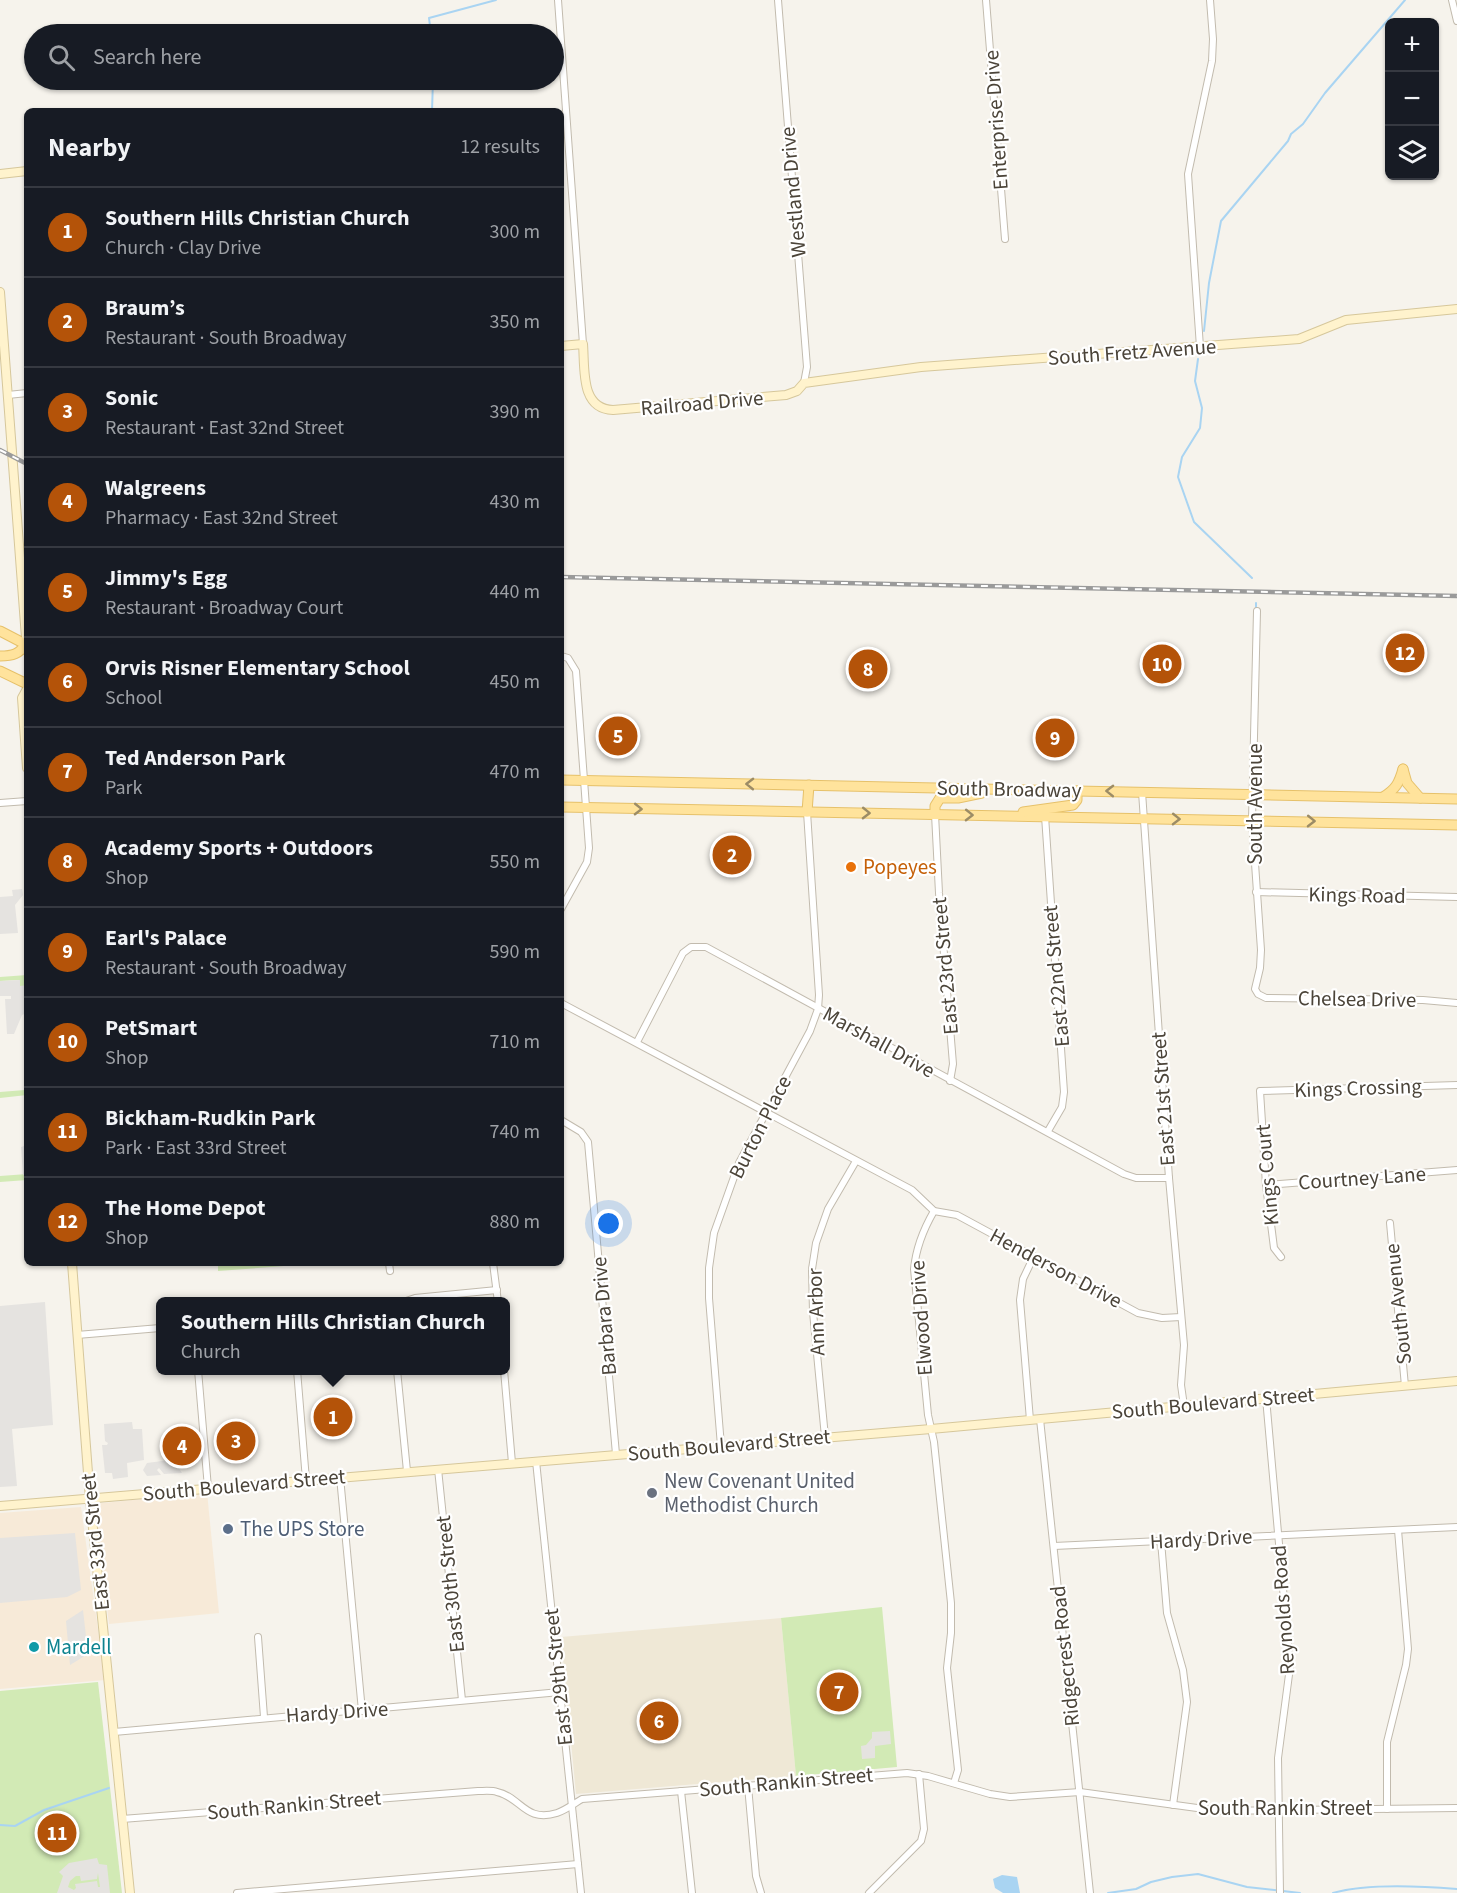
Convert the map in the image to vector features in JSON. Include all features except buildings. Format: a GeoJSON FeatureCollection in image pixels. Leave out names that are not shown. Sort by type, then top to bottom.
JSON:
{"type":"FeatureCollection","features":[{"type":"Feature","properties":{"kind":"main road"},"geometry":{"type":"LineString","coordinates":[[0,174],[24,171]]}},
{"type":"Feature","properties":{"kind":"main road"},"geometry":{"type":"LineString","coordinates":[[0,292],[24,605]]}},
{"type":"Feature","properties":{"kind":"main road","name":"South Fretz Avenue"},"geometry":{"type":"LineString","coordinates":[[804,383],[921,367],[1299,339],[1346,320],[1457,309]]}},
{"type":"Feature","properties":{"kind":"main road"},"geometry":{"type":"LineString","coordinates":[[564,346],[583,344]]}},
{"type":"Feature","properties":{"kind":"main road","name":"Railroad Drive"},"geometry":{"type":"LineString","coordinates":[[583,344],[586,388],[590,398],[597,406],[614,410],[786,395],[797,391],[804,383]]}},
{"type":"Feature","properties":{"kind":"main road"},"geometry":{"type":"LineString","coordinates":[[0,632],[24,643]]}},
{"type":"Feature","properties":{"kind":"main road"},"geometry":{"type":"LineString","coordinates":[[0,656],[14,655],[24,648]]}},
{"type":"Feature","properties":{"kind":"main road"},"geometry":{"type":"LineString","coordinates":[[0,671],[24,683]]}},
{"type":"Feature","properties":{"kind":"main road"},"geometry":{"type":"LineString","coordinates":[[24,694],[22,698],[24,726]]}},
{"type":"Feature","properties":{"kind":"main road"},"geometry":{"type":"LineString","coordinates":[[1382,798],[1398,786],[1403,769],[1407,783],[1420,798]]}},
{"type":"Feature","properties":{"kind":"main road","name":"South Broadway"},"geometry":{"type":"LineString","coordinates":[[564,780],[1457,799]]}},
{"type":"Feature","properties":{"kind":"main road"},"geometry":{"type":"LineString","coordinates":[[807,812],[809,785]]}},
{"type":"Feature","properties":{"kind":"main road"},"geometry":{"type":"LineString","coordinates":[[935,814],[935,807],[940,798],[958,798],[996,790]]}},
{"type":"Feature","properties":{"kind":"main road"},"geometry":{"type":"LineString","coordinates":[[1003,815],[1073,805],[1077,800],[1077,791]]}},
{"type":"Feature","properties":{"kind":"main road","name":"South Broadway"},"geometry":{"type":"LineString","coordinates":[[564,807],[1456,824]]}},
{"type":"Feature","properties":{"kind":"main road","name":"East 33rd Street"},"geometry":{"type":"LineString","coordinates":[[72,1266],[90,1499],[130,1893]]}},
{"type":"Feature","properties":{"kind":"main road","name":"South Boulevard Street"},"geometry":{"type":"LineString","coordinates":[[0,1506],[931,1429],[1457,1381]]}},
{"type":"Feature","properties":{"kind":"street"},"geometry":{"type":"LineString","coordinates":[[558,0],[560,24]]}},
{"type":"Feature","properties":{"kind":"street","name":"Westland Drive"},"geometry":{"type":"LineString","coordinates":[[778,0],[807,367],[804,383]]}},
{"type":"Feature","properties":{"kind":"street","name":"Enterprise Drive"},"geometry":{"type":"LineString","coordinates":[[986,0],[1005,239]]}},
{"type":"Feature","properties":{"kind":"street"},"geometry":{"type":"LineString","coordinates":[[1200,347],[1188,174],[1212,61],[1210,0]]}},
{"type":"Feature","properties":{"kind":"street"},"geometry":{"type":"LineString","coordinates":[[1452,0],[1457,21]]}},
{"type":"Feature","properties":{"kind":"street"},"geometry":{"type":"LineString","coordinates":[[564,83],[583,344]]}},
{"type":"Feature","properties":{"kind":"street"},"geometry":{"type":"LineString","coordinates":[[8,395],[24,393]]}},
{"type":"Feature","properties":{"kind":"street","name":"South Avenue"},"geometry":{"type":"LineString","coordinates":[[1257,611],[1252,820],[1261,950],[1260,968],[1254,989],[1258,994]]}},
{"type":"Feature","properties":{"kind":"street"},"geometry":{"type":"LineString","coordinates":[[564,657],[568,658],[576,671],[585,807],[589,834],[586,862],[564,903]]}},
{"type":"Feature","properties":{"kind":"street","name":"East 21st Street"},"geometry":{"type":"LineString","coordinates":[[1142,792],[1169,1178],[1184,1345],[1181,1385],[1184,1406]]}},
{"type":"Feature","properties":{"kind":"street"},"geometry":{"type":"LineString","coordinates":[[0,803],[24,801]]}},
{"type":"Feature","properties":{"kind":"street","name":"Burton Place"},"geometry":{"type":"LineString","coordinates":[[721,1446],[709,1268],[714,1233],[739,1163],[813,1025],[818,1009],[818,972],[807,812]]}},
{"type":"Feature","properties":{"kind":"street","name":"East 23rd Street"},"geometry":{"type":"LineString","coordinates":[[935,814],[953,1064],[950,1081]]}},
{"type":"Feature","properties":{"kind":"street","name":"East 22nd Street"},"geometry":{"type":"LineString","coordinates":[[1045,816],[1064,1081],[1062,1107],[1048,1131]]}},
{"type":"Feature","properties":{"kind":"street","name":"Kings Road"},"geometry":{"type":"LineString","coordinates":[[1256,892],[1457,897]]}},
{"type":"Feature","properties":{"kind":"street","name":"Marshall Drive"},"geometry":{"type":"LineString","coordinates":[[637,1042],[683,953],[691,947],[706,947],[1124,1174],[1136,1178],[1169,1178]]}},
{"type":"Feature","properties":{"kind":"street","name":"Chelsea Drive"},"geometry":{"type":"LineString","coordinates":[[1258,994],[1266,998],[1457,1002]]}},
{"type":"Feature","properties":{"kind":"street"},"geometry":{"type":"LineString","coordinates":[[564,1005],[912,1190],[934,1211]]}},
{"type":"Feature","properties":{"kind":"street","name":"Kings Crossing"},"geometry":{"type":"LineString","coordinates":[[1260,1091],[1457,1085]]}},
{"type":"Feature","properties":{"kind":"street","name":"Kings Court"},"geometry":{"type":"LineString","coordinates":[[1260,1091],[1266,1185],[1274,1248],[1281,1257]]}},
{"type":"Feature","properties":{"kind":"street","name":"Barbara Drive"},"geometry":{"type":"LineString","coordinates":[[564,1122],[581,1132],[588,1142],[616,1454]]}},
{"type":"Feature","properties":{"kind":"street","name":"Ann Arbor"},"geometry":{"type":"LineString","coordinates":[[825,1437],[813,1312],[812,1269],[816,1243],[828,1209],[856,1161]]}},
{"type":"Feature","properties":{"kind":"street","name":"Courtney Lane"},"geometry":{"type":"LineString","coordinates":[[1266,1185],[1457,1170]]}},
{"type":"Feature","properties":{"kind":"street","name":"Henderson Drive"},"geometry":{"type":"LineString","coordinates":[[934,1211],[957,1215],[1138,1313],[1162,1318],[1181,1317]]}},
{"type":"Feature","properties":{"kind":"street","name":"Elwood Drive"},"geometry":{"type":"LineString","coordinates":[[934,1211],[915,1252],[914,1269],[951,1603],[951,1633],[947,1668],[958,1770],[954,1783]]}},
{"type":"Feature","properties":{"kind":"street","name":"South Avenue"},"geometry":{"type":"LineString","coordinates":[[1390,1223],[1406,1386]]}},
{"type":"Feature","properties":{"kind":"street"},"geometry":{"type":"LineString","coordinates":[[1030,1420],[1020,1300],[1023,1279],[1034,1256]]}},
{"type":"Feature","properties":{"kind":"street"},"geometry":{"type":"LineString","coordinates":[[389,1266],[390,1271]]}},
{"type":"Feature","properties":{"kind":"street"},"geometry":{"type":"LineString","coordinates":[[493,1266],[498,1297]]}},
{"type":"Feature","properties":{"kind":"street"},"geometry":{"type":"LineString","coordinates":[[425,1297],[497,1290]]}},
{"type":"Feature","properties":{"kind":"street"},"geometry":{"type":"LineString","coordinates":[[77,1335],[156,1328]]}},
{"type":"Feature","properties":{"kind":"street"},"geometry":{"type":"LineString","coordinates":[[198,1375],[208,1488]]}},
{"type":"Feature","properties":{"kind":"street"},"geometry":{"type":"LineString","coordinates":[[297,1375],[306,1479]]}},
{"type":"Feature","properties":{"kind":"street"},"geometry":{"type":"LineString","coordinates":[[397,1375],[407,1471]]}},
{"type":"Feature","properties":{"kind":"street"},"geometry":{"type":"LineString","coordinates":[[504,1375],[512,1463]]}},
{"type":"Feature","properties":{"kind":"street","name":"Reynolds Road"},"geometry":{"type":"LineString","coordinates":[[1266,1398],[1290,1667],[1278,1758],[1280,1893]]}},
{"type":"Feature","properties":{"kind":"street","name":"Ridgecrest Road"},"geometry":{"type":"LineString","coordinates":[[1040,1419],[1090,1893]]}},
{"type":"Feature","properties":{"kind":"street","name":"East 29th Street"},"geometry":{"type":"LineString","coordinates":[[536,1461],[581,1893]]}},
{"type":"Feature","properties":{"kind":"street","name":"East 30th Street"},"geometry":{"type":"LineString","coordinates":[[438,1468],[462,1700]]}},
{"type":"Feature","properties":{"kind":"street"},"geometry":{"type":"LineString","coordinates":[[340,1477],[362,1711]]}},
{"type":"Feature","properties":{"kind":"street","name":"Hardy Drive"},"geometry":{"type":"LineString","coordinates":[[1054,1546],[1457,1527]]}},
{"type":"Feature","properties":{"kind":"street"},"geometry":{"type":"LineString","coordinates":[[1387,1809],[1387,1742],[1408,1649],[1398,1530]]}},
{"type":"Feature","properties":{"kind":"street"},"geometry":{"type":"LineString","coordinates":[[1161,1541],[1167,1613],[1183,1670],[1187,1702],[1173,1805]]}},
{"type":"Feature","properties":{"kind":"street"},"geometry":{"type":"LineString","coordinates":[[258,1637],[264,1717]]}},
{"type":"Feature","properties":{"kind":"street","name":"Hardy Drive"},"geometry":{"type":"LineString","coordinates":[[114,1732],[560,1692]]}},
{"type":"Feature","properties":{"kind":"street","name":"South Rankin Street"},"geometry":{"type":"LineString","coordinates":[[122,1819],[478,1791],[498,1792],[512,1799],[526,1811],[540,1815],[558,1813],[582,1799],[892,1774],[919,1774],[990,1794],[1010,1797],[1080,1792],[1219,1811],[1457,1808]]}},
{"type":"Feature","properties":{"kind":"street"},"geometry":{"type":"LineString","coordinates":[[869,1893],[921,1841],[924,1829],[919,1774]]}},
{"type":"Feature","properties":{"kind":"street"},"geometry":{"type":"LineString","coordinates":[[748,1786],[756,1876],[761,1893]]}},
{"type":"Feature","properties":{"kind":"street"},"geometry":{"type":"LineString","coordinates":[[681,1791],[692,1893]]}},
{"type":"Feature","properties":{"kind":"street"},"geometry":{"type":"LineString","coordinates":[[237,1893],[578,1864]]}},
{"type":"Feature","properties":{"kind":"shaded area"},"geometry":{"type":"Polygon","coordinates":[[[22,889],[23,895],[15,905],[18,933],[0,934],[0,897],[13,896],[12,890],[22,889]]]}},
{"type":"Feature","properties":{"kind":"shaded area"},"geometry":{"type":"Polygon","coordinates":[[[20,980],[20,986],[24,985],[24,1014],[14,1034],[7,1034],[5,999],[11,999],[11,996],[0,996],[0,981],[20,980]]]}},
{"type":"Feature","properties":{"kind":"shaded area"},"geometry":{"type":"Polygon","coordinates":[[[24,1146],[23,1175],[21,1147],[24,1146]]]}},
{"type":"Feature","properties":{"kind":"shaded area"},"geometry":{"type":"Polygon","coordinates":[[[45,1302],[53,1425],[12,1429],[17,1486],[0,1487],[0,1306],[45,1302]]]}},
{"type":"Feature","properties":{"kind":"shaded area"},"geometry":{"type":"Polygon","coordinates":[[[132,1422],[133,1429],[142,1429],[144,1460],[127,1463],[128,1477],[113,1479],[112,1473],[105,1473],[102,1445],[108,1443],[105,1441],[104,1424],[132,1422]]]}},
{"type":"Feature","properties":{"kind":"shaded area"},"geometry":{"type":"Polygon","coordinates":[[[177,1459],[182,1473],[164,1474],[159,1468],[157,1470],[161,1475],[147,1476],[143,1470],[147,1463],[177,1459]]]}},
{"type":"Feature","properties":{"kind":"shaded area"},"geometry":{"type":"Polygon","coordinates":[[[207,1492],[219,1613],[109,1624],[94,1504],[207,1492]]]}},
{"type":"Feature","properties":{"kind":"shaded area"},"geometry":{"type":"Polygon","coordinates":[[[81,1507],[105,1680],[0,1689],[0,1513],[81,1507]]]}},
{"type":"Feature","properties":{"kind":"shaded area"},"geometry":{"type":"Polygon","coordinates":[[[75,1533],[81,1590],[67,1597],[0,1603],[0,1538],[75,1533]]]}},
{"type":"Feature","properties":{"kind":"shaded area"},"geometry":{"type":"Polygon","coordinates":[[[83,1610],[88,1654],[70,1665],[66,1621],[83,1610]]]}},
{"type":"Feature","properties":{"kind":"shaded area"},"geometry":{"type":"Polygon","coordinates":[[[781,1618],[796,1776],[576,1794],[561,1637],[781,1618]]]}},
{"type":"Feature","properties":{"kind":"shaded area"},"geometry":{"type":"Polygon","coordinates":[[[890,1731],[891,1744],[875,1746],[875,1758],[862,1759],[861,1746],[866,1745],[872,1738],[872,1732],[890,1731]]]}},
{"type":"Feature","properties":{"kind":"shaded area"},"geometry":{"type":"Polygon","coordinates":[[[97,1858],[99,1864],[107,1865],[110,1893],[57,1893],[63,1876],[59,1872],[69,1863],[97,1858]],[[98,1873],[97,1879],[81,1881],[80,1876],[76,1876],[70,1881],[68,1887],[74,1890],[75,1884],[97,1881],[100,1887],[98,1873]]]}},
{"type":"Feature","properties":{"kind":"green space"},"geometry":{"type":"Polygon","coordinates":[[[24,975],[24,986],[20,986],[19,980],[0,981],[0,977],[24,975]]]}},
{"type":"Feature","properties":{"kind":"green space"},"geometry":{"type":"Polygon","coordinates":[[[24,1090],[24,1095],[0,1098],[0,1092],[24,1090]]]}},
{"type":"Feature","properties":{"kind":"green space"},"geometry":{"type":"Polygon","coordinates":[[[24,1174],[24,1180],[0,1182],[0,1176],[24,1174]]]}},
{"type":"Feature","properties":{"kind":"green space"},"geometry":{"type":"Polygon","coordinates":[[[218,1266],[284,1266],[218,1271],[218,1266]]]}},
{"type":"Feature","properties":{"kind":"green space"},"geometry":{"type":"Polygon","coordinates":[[[882,1607],[897,1767],[796,1776],[781,1618],[882,1607]]]}},
{"type":"Feature","properties":{"kind":"green space"},"geometry":{"type":"Polygon","coordinates":[[[98,1682],[122,1893],[0,1893],[0,1691],[98,1682]]]}},
{"type":"Feature","properties":{"kind":"water"},"geometry":{"type":"Polygon","coordinates":[[[1002,1875],[1017,1877],[1020,1893],[1003,1893],[995,1888],[993,1879],[1002,1875]]]}},
{"type":"Feature","properties":{"kind":"waterway"},"geometry":{"type":"LineString","coordinates":[[430,24],[429,18],[496,0]]}},
{"type":"Feature","properties":{"kind":"waterway"},"geometry":{"type":"LineString","coordinates":[[1204,331],[1209,283],[1221,221],[1288,141],[1291,134],[1303,124],[1325,93],[1405,0]]}},
{"type":"Feature","properties":{"kind":"waterway"},"geometry":{"type":"LineString","coordinates":[[432,108],[433,90]]}},
{"type":"Feature","properties":{"kind":"waterway"},"geometry":{"type":"LineString","coordinates":[[1198,359],[1195,381],[1202,408],[1200,428],[1182,457],[1178,477],[1194,522],[1252,578]]}},
{"type":"Feature","properties":{"kind":"waterway"},"geometry":{"type":"LineString","coordinates":[[1256,603],[1256,611]]}},
{"type":"Feature","properties":{"kind":"waterway"},"geometry":{"type":"LineString","coordinates":[[0,1825],[15,1826],[44,1810],[109,1788]]}},
{"type":"Feature","properties":{"kind":"waterway"},"geometry":{"type":"LineString","coordinates":[[1108,1893],[1136,1889],[1151,1882],[1172,1877],[1198,1874],[1247,1887],[1300,1893]]}},
{"type":"Feature","properties":{"kind":"waterway"},"geometry":{"type":"LineString","coordinates":[[1333,1893],[1378,1887],[1411,1886],[1457,1889]]}},
{"type":"Feature","properties":{"kind":"railway"},"geometry":{"type":"LineString","coordinates":[[0,450],[24,462]]}},
{"type":"Feature","properties":{"kind":"railway"},"geometry":{"type":"LineString","coordinates":[[564,577],[1457,596]]}},
{"type":"Feature","properties":{"kind":"place","name":"The Home Depot"},"geometry":{"type":"Point","coordinates":[1405,653]}},
{"type":"Feature","properties":{"kind":"place","name":"PetSmart"},"geometry":{"type":"Point","coordinates":[1162,664]}},
{"type":"Feature","properties":{"kind":"place","name":"Academy Sports + Outdoors"},"geometry":{"type":"Point","coordinates":[868,669]}},
{"type":"Feature","properties":{"kind":"place","name":"Jimmy's Egg"},"geometry":{"type":"Point","coordinates":[618,736]}},
{"type":"Feature","properties":{"kind":"place","name":"Earl's Palace"},"geometry":{"type":"Point","coordinates":[1055,738]}},
{"type":"Feature","properties":{"kind":"place","name":"Braum’s"},"geometry":{"type":"Point","coordinates":[732,855]}},
{"type":"Feature","properties":{"kind":"place","name":"Popeyes"},"geometry":{"type":"Point","coordinates":[851,867]}},
{"type":"Feature","properties":{"kind":"place","name":"Southern Hills Christian Church"},"geometry":{"type":"Point","coordinates":[333,1417]}},
{"type":"Feature","properties":{"kind":"place","name":"Sonic"},"geometry":{"type":"Point","coordinates":[236,1441]}},
{"type":"Feature","properties":{"kind":"place","name":"Walgreens"},"geometry":{"type":"Point","coordinates":[182,1446]}},
{"type":"Feature","properties":{"kind":"place","name":"New Covenant United Methodist Church"},"geometry":{"type":"Point","coordinates":[652,1493]}},
{"type":"Feature","properties":{"kind":"place","name":"The UPS Store"},"geometry":{"type":"Point","coordinates":[228,1529]}},
{"type":"Feature","properties":{"kind":"place","name":"Mardell"},"geometry":{"type":"Point","coordinates":[34,1647]}},
{"type":"Feature","properties":{"kind":"place","name":"Ted Anderson Park"},"geometry":{"type":"Point","coordinates":[839,1692]}},
{"type":"Feature","properties":{"kind":"place","name":"Orvis Risner Elementary School"},"geometry":{"type":"Point","coordinates":[659,1721]}},
{"type":"Feature","properties":{"kind":"place","name":"Bickham-Rudkin Park"},"geometry":{"type":"Point","coordinates":[57,1833]}}]}
